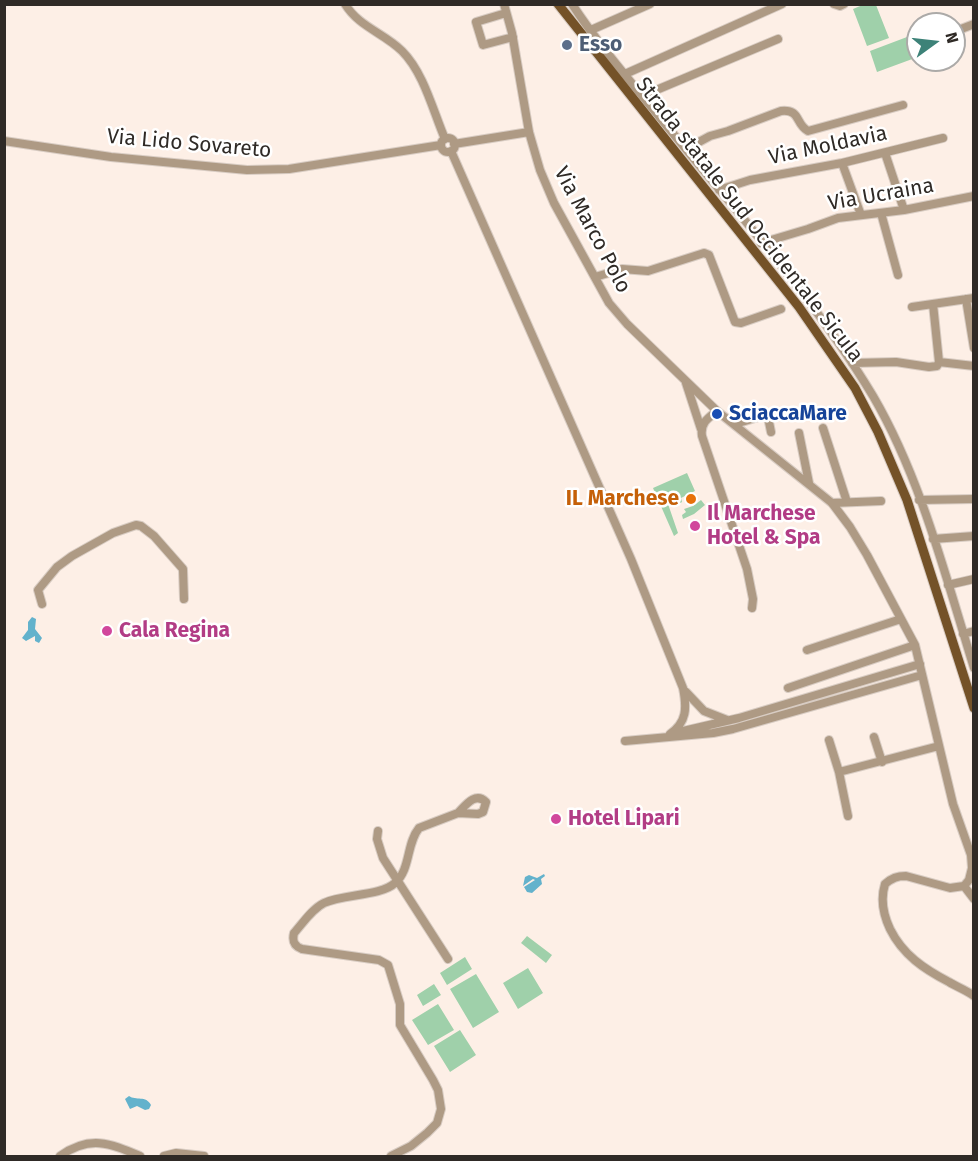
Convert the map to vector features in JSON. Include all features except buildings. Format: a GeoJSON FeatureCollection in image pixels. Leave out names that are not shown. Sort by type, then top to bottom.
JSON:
{"type":"FeatureCollection","features":[{"type":"Feature","properties":{"kind":"main road","name":"Strada statale Sud Occidentale Sicula"},"geometry":{"type":"LineString","coordinates":[[558,4],[800,307],[855,388],[888,453],[907,500],[974,708]]}},
{"type":"Feature","properties":{"kind":"street"},"geometry":{"type":"LineString","coordinates":[[345,4],[361,24],[395,44],[404,54],[415,69],[443,142],[451,139],[631,559],[683,688],[687,703],[685,718],[670,734]]}},
{"type":"Feature","properties":{"kind":"street"},"geometry":{"type":"LineString","coordinates":[[572,4],[642,96],[817,313],[852,363],[891,430],[933,539],[974,668]]}},
{"type":"Feature","properties":{"kind":"street"},"geometry":{"type":"LineString","coordinates":[[591,30],[650,4]]}},
{"type":"Feature","properties":{"kind":"street"},"geometry":{"type":"LineString","coordinates":[[625,74],[783,4]]}},
{"type":"Feature","properties":{"kind":"street"},"geometry":{"type":"LineString","coordinates":[[834,4],[840,6],[844,4]]}},
{"type":"Feature","properties":{"kind":"street"},"geometry":{"type":"LineString","coordinates":[[505,9],[476,22],[483,45],[513,37]]}},
{"type":"Feature","properties":{"kind":"street","name":"Via Marco Polo"},"geometry":{"type":"LineString","coordinates":[[505,9],[513,37],[529,132],[540,170],[548,190],[594,277],[617,314],[717,411],[832,503],[856,537],[915,645],[953,804],[972,862],[969,880],[964,886]]}},
{"type":"Feature","properties":{"kind":"street"},"geometry":{"type":"LineString","coordinates":[[642,96],[778,39]]}},
{"type":"Feature","properties":{"kind":"street"},"geometry":{"type":"LineString","coordinates":[[686,149],[710,136],[782,111],[791,111],[795,114],[808,131],[903,105]]}},
{"type":"Feature","properties":{"kind":"street"},"geometry":{"type":"LineString","coordinates":[[453,147],[529,132]]}},
{"type":"Feature","properties":{"kind":"street","name":"Via Moldavia"},"geometry":{"type":"LineString","coordinates":[[719,190],[750,180],[842,163],[943,138]]}},
{"type":"Feature","properties":{"kind":"street","name":"Via Lido Sovareto"},"geometry":{"type":"LineString","coordinates":[[4,141],[111,156],[247,170],[289,169],[443,142]]}},
{"type":"Feature","properties":{"kind":"street"},"geometry":{"type":"LineString","coordinates":[[885,153],[904,210]]}},
{"type":"Feature","properties":{"kind":"street"},"geometry":{"type":"LineString","coordinates":[[842,163],[861,215]]}},
{"type":"Feature","properties":{"kind":"street","name":"Via Ucraina"},"geometry":{"type":"LineString","coordinates":[[761,243],[838,218],[904,210],[974,196]]}},
{"type":"Feature","properties":{"kind":"street"},"geometry":{"type":"LineString","coordinates":[[881,213],[898,275]]}},
{"type":"Feature","properties":{"kind":"street"},"geometry":{"type":"LineString","coordinates":[[594,277],[622,269],[648,271],[704,253],[709,255],[735,322],[741,323],[781,309]]}},
{"type":"Feature","properties":{"kind":"street"},"geometry":{"type":"LineString","coordinates":[[912,307],[970,298],[974,348]]}},
{"type":"Feature","properties":{"kind":"street"},"geometry":{"type":"LineString","coordinates":[[852,363],[896,362],[937,366],[939,362],[933,304]]}},
{"type":"Feature","properties":{"kind":"street"},"geometry":{"type":"LineString","coordinates":[[939,362],[974,366]]}},
{"type":"Feature","properties":{"kind":"street"},"geometry":{"type":"LineString","coordinates":[[686,382],[747,569],[753,599],[752,608]]}},
{"type":"Feature","properties":{"kind":"street"},"geometry":{"type":"LineString","coordinates":[[701,429],[704,421],[717,411]]}},
{"type":"Feature","properties":{"kind":"street"},"geometry":{"type":"LineString","coordinates":[[735,424],[765,416],[768,417],[771,432]]}},
{"type":"Feature","properties":{"kind":"street"},"geometry":{"type":"LineString","coordinates":[[823,428],[847,502]]}},
{"type":"Feature","properties":{"kind":"street"},"geometry":{"type":"LineString","coordinates":[[799,433],[809,483]]}},
{"type":"Feature","properties":{"kind":"street"},"geometry":{"type":"LineString","coordinates":[[919,500],[974,499]]}},
{"type":"Feature","properties":{"kind":"street"},"geometry":{"type":"LineString","coordinates":[[832,503],[881,501]]}},
{"type":"Feature","properties":{"kind":"street"},"geometry":{"type":"LineString","coordinates":[[42,604],[38,590],[57,567],[113,533],[136,525],[154,536],[183,569],[184,599]]}},
{"type":"Feature","properties":{"kind":"street"},"geometry":{"type":"LineString","coordinates":[[933,539],[974,536]]}},
{"type":"Feature","properties":{"kind":"street"},"geometry":{"type":"LineString","coordinates":[[948,585],[974,579]]}},
{"type":"Feature","properties":{"kind":"street"},"geometry":{"type":"LineString","coordinates":[[807,650],[901,619]]}},
{"type":"Feature","properties":{"kind":"street"},"geometry":{"type":"LineString","coordinates":[[963,634],[974,631]]}},
{"type":"Feature","properties":{"kind":"street"},"geometry":{"type":"LineString","coordinates":[[788,688],[915,645]]}},
{"type":"Feature","properties":{"kind":"street"},"geometry":{"type":"LineString","coordinates":[[658,737],[696,732],[706,726],[920,664]]}},
{"type":"Feature","properties":{"kind":"street"},"geometry":{"type":"LineString","coordinates":[[625,741],[742,726],[922,675]]}},
{"type":"Feature","properties":{"kind":"street"},"geometry":{"type":"LineString","coordinates":[[683,688],[693,702],[704,711],[728,720]]}},
{"type":"Feature","properties":{"kind":"street"},"geometry":{"type":"LineString","coordinates":[[704,711],[706,726]]}},
{"type":"Feature","properties":{"kind":"street"},"geometry":{"type":"LineString","coordinates":[[685,718],[696,732]]}},
{"type":"Feature","properties":{"kind":"street"},"geometry":{"type":"LineString","coordinates":[[696,732],[706,726]]}},
{"type":"Feature","properties":{"kind":"street"},"geometry":{"type":"LineString","coordinates":[[874,737],[882,762]]}},
{"type":"Feature","properties":{"kind":"street"},"geometry":{"type":"LineString","coordinates":[[829,740],[839,772],[848,816]]}},
{"type":"Feature","properties":{"kind":"street"},"geometry":{"type":"LineString","coordinates":[[839,772],[939,746]]}},
{"type":"Feature","properties":{"kind":"street"},"geometry":{"type":"LineString","coordinates":[[391,1156],[411,1146],[427,1133],[436,1123],[441,1110],[438,1090],[400,1025],[400,1004],[388,964],[379,960],[302,949],[295,945],[293,938],[294,933],[314,910],[325,902],[384,889],[398,881],[418,828],[458,813]]}},
{"type":"Feature","properties":{"kind":"street"},"geometry":{"type":"LineString","coordinates":[[378,831],[379,849],[448,959]]}},
{"type":"Feature","properties":{"kind":"street"},"geometry":{"type":"LineString","coordinates":[[974,899],[964,886],[950,888],[899,876],[885,884],[881,903],[887,923],[907,954],[921,966],[974,996]]}},
{"type":"Feature","properties":{"kind":"street"},"geometry":{"type":"LineString","coordinates":[[60,1156],[74,1148],[92,1143],[118,1147],[140,1156]]}},
{"type":"Feature","properties":{"kind":"street"},"geometry":{"type":"LineString","coordinates":[[164,1156],[176,1153],[204,1156]]}},
{"type":"Feature","properties":{"kind":"green space"},"geometry":{"type":"Polygon","coordinates":[[[865,4],[876,5],[889,38],[867,46],[853,9],[865,4]]]}},
{"type":"Feature","properties":{"kind":"green space"},"geometry":{"type":"Polygon","coordinates":[[[906,37],[906,61],[877,72],[870,51],[906,37]]]}},
{"type":"Feature","properties":{"kind":"green space"},"geometry":{"type":"Polygon","coordinates":[[[687,473],[695,491],[681,498],[682,502],[679,504],[674,499],[668,504],[678,533],[674,536],[653,488],[687,473]]]}},
{"type":"Feature","properties":{"kind":"green space"},"geometry":{"type":"Polygon","coordinates":[[[701,500],[705,505],[683,519],[682,515],[686,512],[684,509],[701,500]]]}},
{"type":"Feature","properties":{"kind":"green space"},"geometry":{"type":"Polygon","coordinates":[[[527,936],[552,955],[546,963],[521,943],[527,936]]]}},
{"type":"Feature","properties":{"kind":"green space"},"geometry":{"type":"Polygon","coordinates":[[[465,957],[472,969],[447,985],[440,973],[465,957]]]}},
{"type":"Feature","properties":{"kind":"green space"},"geometry":{"type":"Polygon","coordinates":[[[528,968],[543,993],[518,1009],[503,983],[528,968]]]}},
{"type":"Feature","properties":{"kind":"green space"},"geometry":{"type":"Polygon","coordinates":[[[476,974],[499,1012],[473,1028],[450,989],[476,974]]]}},
{"type":"Feature","properties":{"kind":"green space"},"geometry":{"type":"Polygon","coordinates":[[[434,984],[441,995],[423,1006],[417,995],[434,984]]]}},
{"type":"Feature","properties":{"kind":"green space"},"geometry":{"type":"Polygon","coordinates":[[[438,1004],[454,1030],[428,1045],[412,1020],[438,1004]]]}},
{"type":"Feature","properties":{"kind":"green space"},"geometry":{"type":"Polygon","coordinates":[[[460,1030],[476,1055],[450,1072],[434,1046],[460,1030]]]}},
{"type":"Feature","properties":{"kind":"water"},"geometry":{"type":"Polygon","coordinates":[[[32,617],[36,619],[35,629],[42,638],[39,643],[35,641],[35,636],[26,641],[22,638],[28,630],[28,622],[32,617]]]}},
{"type":"Feature","properties":{"kind":"water"},"geometry":{"type":"Polygon","coordinates":[[[544,874],[545,876],[541,879],[542,884],[532,893],[527,892],[524,887],[535,880],[523,886],[525,877],[529,875],[537,878],[544,874]]]}},
{"type":"Feature","properties":{"kind":"water"},"geometry":{"type":"Polygon","coordinates":[[[129,1096],[146,1100],[151,1105],[149,1109],[145,1110],[137,1106],[130,1109],[125,1099],[129,1096]]]}},
{"type":"Feature","properties":{"kind":"place","name":"Esso"},"geometry":{"type":"Point","coordinates":[567,45]}},
{"type":"Feature","properties":{"kind":"place","name":"SciaccaMare"},"geometry":{"type":"Point","coordinates":[717,414]}},
{"type":"Feature","properties":{"kind":"place","name":"IL Marchese"},"geometry":{"type":"Point","coordinates":[691,499]}},
{"type":"Feature","properties":{"kind":"place","name":"Il Marchese Hotel & Spa"},"geometry":{"type":"Point","coordinates":[695,526]}},
{"type":"Feature","properties":{"kind":"place","name":"Cala Regina"},"geometry":{"type":"Point","coordinates":[107,631]}},
{"type":"Feature","properties":{"kind":"place","name":"Hotel Lipari"},"geometry":{"type":"Point","coordinates":[556,819]}}]}
